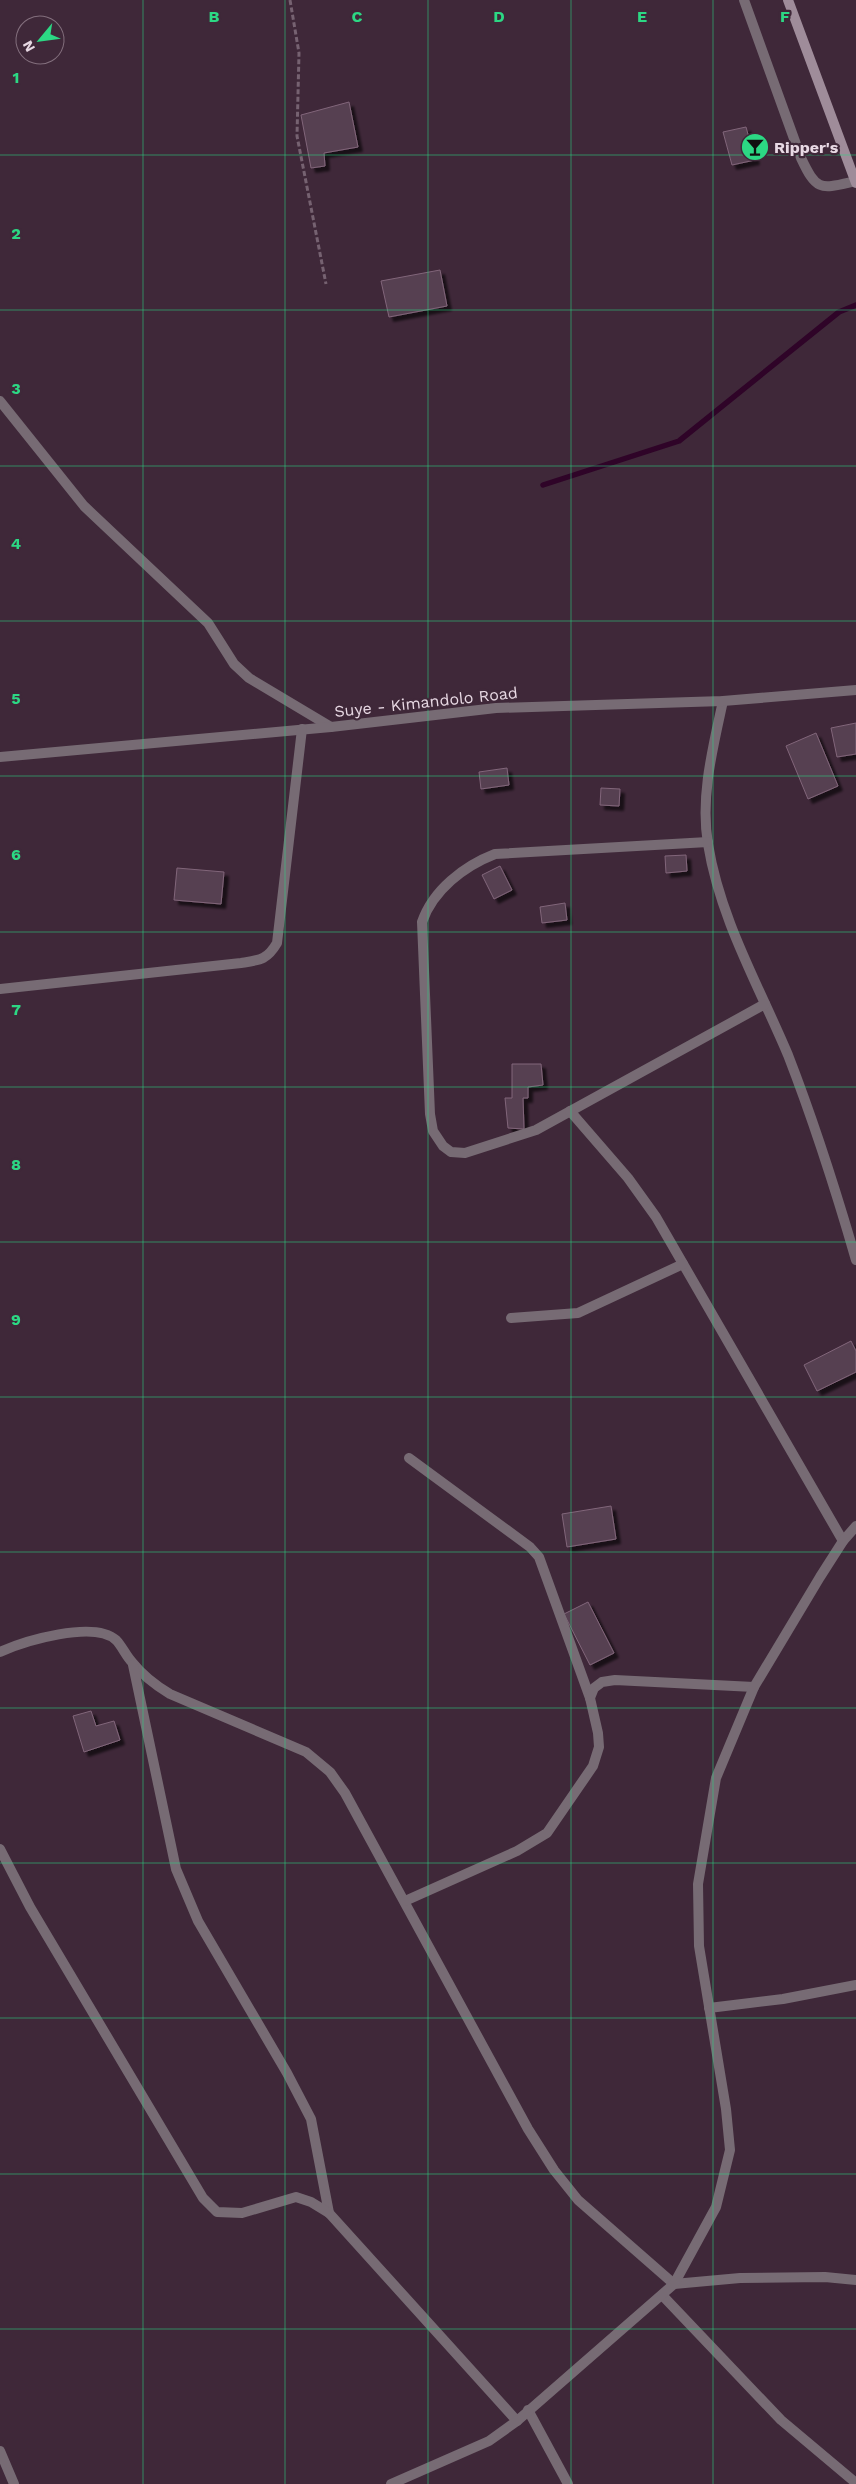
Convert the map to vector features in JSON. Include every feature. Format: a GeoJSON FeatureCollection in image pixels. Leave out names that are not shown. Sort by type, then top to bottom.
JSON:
{"type":"FeatureCollection","features":[{"type":"Feature","properties":{"kind":"main road"},"geometry":{"type":"LineString","coordinates":[[788,0],[856,182]]}},
{"type":"Feature","properties":{"kind":"street"},"geometry":{"type":"LineString","coordinates":[[744,0],[801,158],[810,176],[816,184],[823,187],[856,182]]}},
{"type":"Feature","properties":{"kind":"street"},"geometry":{"type":"LineString","coordinates":[[0,401],[84,506],[214,628],[241,671],[249,678],[331,726]]}},
{"type":"Feature","properties":{"kind":"street","name":"Suye - Kimandolo Road"},"geometry":{"type":"LineString","coordinates":[[0,757],[302,729],[496,708],[723,701],[856,690]]}},
{"type":"Feature","properties":{"kind":"street"},"geometry":{"type":"LineString","coordinates":[[723,701],[712,756],[706,801],[708,842],[721,900],[810,1114],[856,1260]]}},
{"type":"Feature","properties":{"kind":"street"},"geometry":{"type":"LineString","coordinates":[[0,989],[242,963],[260,960],[270,954],[277,943],[302,729]]}},
{"type":"Feature","properties":{"kind":"street"},"geometry":{"type":"LineString","coordinates":[[708,842],[495,854],[467,868],[438,893],[428,906],[422,922],[430,1114],[433,1131],[443,1146],[451,1152],[465,1153],[536,1130],[765,1004]]}},
{"type":"Feature","properties":{"kind":"street"},"geometry":{"type":"LineString","coordinates":[[570,1111],[628,1178],[656,1217],[843,1541]]}},
{"type":"Feature","properties":{"kind":"street"},"geometry":{"type":"LineString","coordinates":[[511,1318],[578,1313],[683,1264]]}},
{"type":"Feature","properties":{"kind":"street"},"geometry":{"type":"LineString","coordinates":[[405,1901],[517,1851],[547,1833],[593,1766],[599,1747],[598,1733],[590,1698],[538,1556],[530,1547],[409,1458]]}},
{"type":"Feature","properties":{"kind":"street"},"geometry":{"type":"LineString","coordinates":[[391,2484],[489,2441],[517,2421],[674,2284],[716,2207],[730,2150],[726,2109],[699,1946],[698,1884],[716,1778],[754,1687],[843,1541],[856,1526]]}},
{"type":"Feature","properties":{"kind":"street"},"geometry":{"type":"LineString","coordinates":[[0,1652],[37,1638],[94,1632],[115,1640],[150,1683],[170,1694],[306,1752],[330,1772],[345,1794],[405,1901],[528,2129],[554,2170],[578,2200],[674,2284],[740,2278],[856,2280]]}},
{"type":"Feature","properties":{"kind":"street"},"geometry":{"type":"LineString","coordinates":[[133,1664],[176,1869],[198,1921],[287,2073],[311,2118],[329,2213]]}},
{"type":"Feature","properties":{"kind":"street"},"geometry":{"type":"LineString","coordinates":[[590,1698],[594,1688],[602,1682],[615,1680],[754,1687]]}},
{"type":"Feature","properties":{"kind":"street"},"geometry":{"type":"LineString","coordinates":[[0,1850],[30,1907],[203,2198],[217,2212],[242,2213],[296,2198],[312,2202],[329,2213],[517,2421]]}},
{"type":"Feature","properties":{"kind":"street"},"geometry":{"type":"LineString","coordinates":[[709,2008],[783,1999],[856,1986]]}},
{"type":"Feature","properties":{"kind":"street"},"geometry":{"type":"LineString","coordinates":[[662,2296],[781,2420],[856,2483]]}},
{"type":"Feature","properties":{"kind":"street"},"geometry":{"type":"LineString","coordinates":[[528,2410],[568,2484]]}},
{"type":"Feature","properties":{"kind":"street"},"geometry":{"type":"LineString","coordinates":[[0,2451],[14,2484]]}},
{"type":"Feature","properties":{"kind":"path"},"geometry":{"type":"LineString","coordinates":[[290,0],[299,53],[297,136],[326,284]]}},
{"type":"Feature","properties":{"kind":"building"},"geometry":{"type":"Polygon","coordinates":[[[349,102],[358,147],[324,153],[325,166],[311,168],[301,115],[349,102]]]}},
{"type":"Feature","properties":{"kind":"building"},"geometry":{"type":"Polygon","coordinates":[[[746,127],[755,160],[732,165],[723,132],[746,127]]]}},
{"type":"Feature","properties":{"kind":"building"},"geometry":{"type":"Polygon","coordinates":[[[440,270],[447,306],[389,317],[381,281],[440,270]]]}},
{"type":"Feature","properties":{"kind":"building"},"geometry":{"type":"Polygon","coordinates":[[[856,723],[856,754],[837,757],[831,728],[856,723]]]}},
{"type":"Feature","properties":{"kind":"building"},"geometry":{"type":"Polygon","coordinates":[[[816,733],[838,786],[808,799],[786,746],[816,733]]]}},
{"type":"Feature","properties":{"kind":"building"},"geometry":{"type":"Polygon","coordinates":[[[507,768],[509,785],[481,789],[479,772],[507,768]]]}},
{"type":"Feature","properties":{"kind":"building"},"geometry":{"type":"Polygon","coordinates":[[[601,788],[620,789],[619,806],[600,805],[601,788]]]}},
{"type":"Feature","properties":{"kind":"building"},"geometry":{"type":"Polygon","coordinates":[[[686,855],[687,871],[666,873],[665,856],[686,855]]]}},
{"type":"Feature","properties":{"kind":"building"},"geometry":{"type":"Polygon","coordinates":[[[500,866],[512,890],[494,899],[482,875],[500,866]]]}},
{"type":"Feature","properties":{"kind":"building"},"geometry":{"type":"Polygon","coordinates":[[[177,868],[224,872],[221,904],[174,900],[177,868]]]}},
{"type":"Feature","properties":{"kind":"building"},"geometry":{"type":"Polygon","coordinates":[[[565,903],[567,920],[542,923],[540,907],[565,903]]]}},
{"type":"Feature","properties":{"kind":"building"},"geometry":{"type":"Polygon","coordinates":[[[512,1064],[541,1064],[543,1085],[528,1087],[528,1098],[523,1098],[524,1129],[508,1128],[505,1098],[512,1098],[512,1064]]]}},
{"type":"Feature","properties":{"kind":"building"},"geometry":{"type":"Polygon","coordinates":[[[851,1341],[856,1351],[856,1372],[817,1391],[804,1365],[851,1341]]]}},
{"type":"Feature","properties":{"kind":"building"},"geometry":{"type":"Polygon","coordinates":[[[611,1506],[616,1539],[567,1547],[562,1514],[611,1506]]]}},
{"type":"Feature","properties":{"kind":"building"},"geometry":{"type":"Polygon","coordinates":[[[588,1602],[614,1653],[590,1665],[564,1614],[588,1602]]]}},
{"type":"Feature","properties":{"kind":"building"},"geometry":{"type":"Polygon","coordinates":[[[91,1711],[96,1726],[114,1721],[120,1740],[84,1752],[73,1716],[91,1711]]]}},
{"type":"Feature","properties":{"kind":"waterway"},"geometry":{"type":"LineString","coordinates":[[543,485],[679,441],[839,312],[856,305]]}},
{"type":"Feature","properties":{"kind":"place","name":"Ripper's"},"geometry":{"type":"Point","coordinates":[755,147]}}]}
